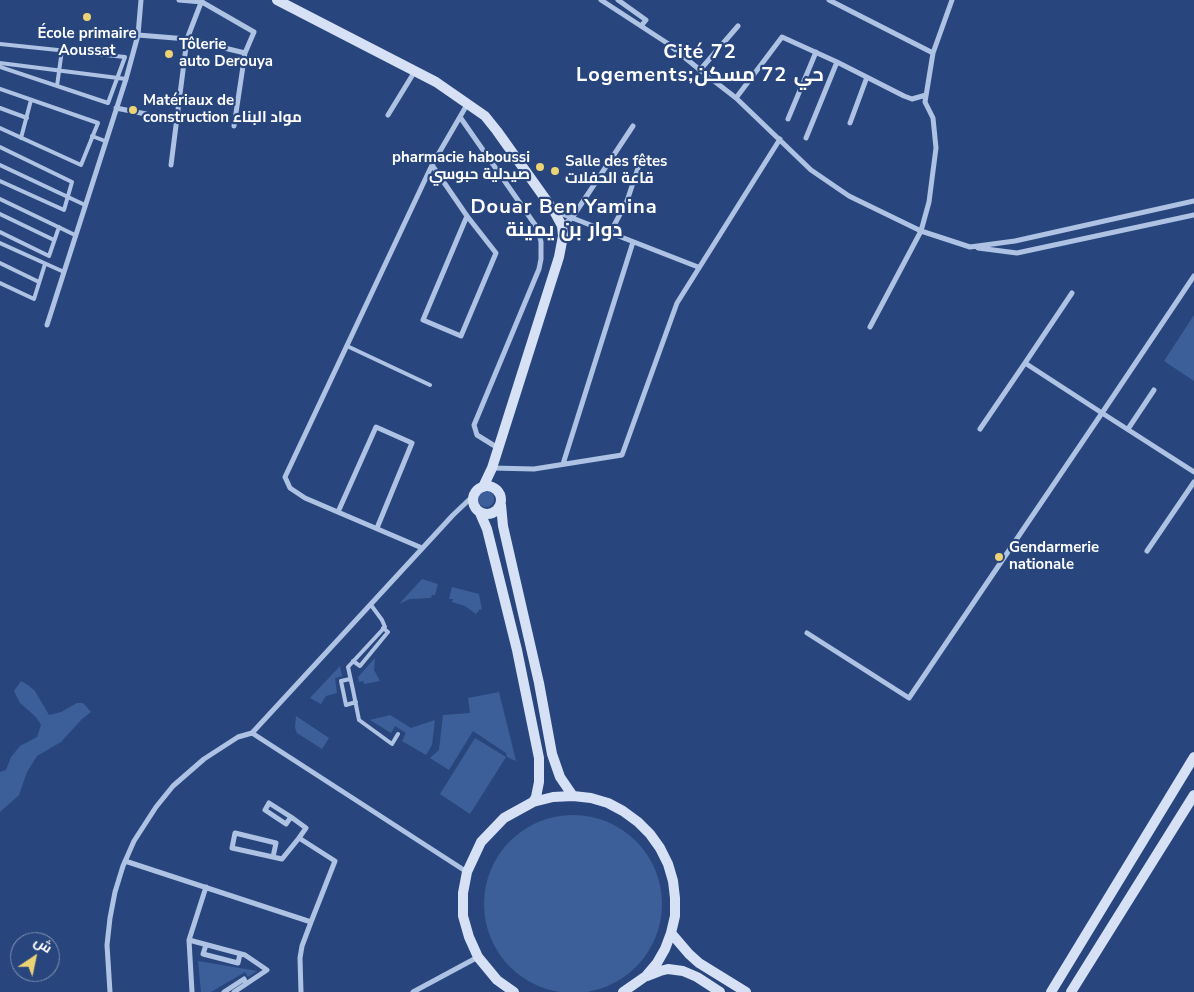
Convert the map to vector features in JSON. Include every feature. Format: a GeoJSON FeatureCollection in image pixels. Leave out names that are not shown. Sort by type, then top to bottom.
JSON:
{"type":"FeatureCollection","features":[{"type":"Feature","properties":{"kind":"main road"},"geometry":{"type":"LineString","coordinates":[[277,0],[436,82],[485,116],[554,211],[562,226],[563,236],[560,257],[492,468],[483,487],[474,496],[474,506],[480,513],[487,529],[517,650],[539,758],[539,782],[533,802]]}},
{"type":"Feature","properties":{"kind":"main road"},"geometry":{"type":"LineString","coordinates":[[492,468],[496,490]]}},
{"type":"Feature","properties":{"kind":"main road"},"geometry":{"type":"LineString","coordinates":[[483,487],[492,487],[501,497],[503,526],[540,683],[552,754],[560,777],[573,796]]}},
{"type":"Feature","properties":{"kind":"main road"},"geometry":{"type":"LineString","coordinates":[[480,513],[492,514],[501,505]]}},
{"type":"Feature","properties":{"kind":"main road"},"geometry":{"type":"LineString","coordinates":[[1051,992],[1194,757]]}},
{"type":"Feature","properties":{"kind":"main road"},"geometry":{"type":"LineString","coordinates":[[1071,992],[1194,794]]}},
{"type":"Feature","properties":{"kind":"main road"},"geometry":{"type":"LineString","coordinates":[[514,992],[497,980],[478,957],[468,937],[463,916],[463,894],[467,872],[481,842],[504,818],[533,802],[553,797],[573,796],[591,798],[623,811],[650,834],[660,848],[671,872],[675,898],[675,916],[671,933],[661,956],[646,976]]}},
{"type":"Feature","properties":{"kind":"main road"},"geometry":{"type":"LineString","coordinates":[[671,933],[688,954],[699,963],[746,992]]}},
{"type":"Feature","properties":{"kind":"main road"},"geometry":{"type":"LineString","coordinates":[[623,992],[646,976],[660,970],[683,971],[697,977],[720,992]]}},
{"type":"Feature","properties":{"kind":"street"},"geometry":{"type":"LineString","coordinates":[[47,325],[126,79],[138,34],[141,0]]}},
{"type":"Feature","properties":{"kind":"street"},"geometry":{"type":"LineString","coordinates":[[178,0],[202,1],[254,32],[245,53],[234,126]]}},
{"type":"Feature","properties":{"kind":"street"},"geometry":{"type":"LineString","coordinates":[[601,0],[610,2],[736,98],[811,170],[849,196],[920,231],[970,247],[1017,253],[1194,215]]}},
{"type":"Feature","properties":{"kind":"street"},"geometry":{"type":"LineString","coordinates":[[618,0],[646,20],[641,26]]}},
{"type":"Feature","properties":{"kind":"street"},"geometry":{"type":"LineString","coordinates":[[829,0],[933,53]]}},
{"type":"Feature","properties":{"kind":"street"},"geometry":{"type":"LineString","coordinates":[[870,328],[920,231],[929,202],[936,148],[933,118],[925,102],[933,53],[952,0]]}},
{"type":"Feature","properties":{"kind":"street"},"geometry":{"type":"LineString","coordinates":[[171,165],[187,38],[202,1]]}},
{"type":"Feature","properties":{"kind":"street"},"geometry":{"type":"LineString","coordinates":[[700,70],[738,26]]}},
{"type":"Feature","properties":{"kind":"street"},"geometry":{"type":"LineString","coordinates":[[138,34],[187,38],[245,53]]}},
{"type":"Feature","properties":{"kind":"street"},"geometry":{"type":"LineString","coordinates":[[736,98],[782,37],[912,99],[926,95]]}},
{"type":"Feature","properties":{"kind":"street"},"geometry":{"type":"LineString","coordinates":[[788,119],[816,52]]}},
{"type":"Feature","properties":{"kind":"street"},"geometry":{"type":"LineString","coordinates":[[806,138],[837,62]]}},
{"type":"Feature","properties":{"kind":"street"},"geometry":{"type":"LineString","coordinates":[[388,114],[415,71]]}},
{"type":"Feature","properties":{"kind":"street"},"geometry":{"type":"LineString","coordinates":[[850,123],[867,77]]}},
{"type":"Feature","properties":{"kind":"street"},"geometry":{"type":"LineString","coordinates":[[422,548],[297,493],[290,488],[285,477],[432,165],[468,103]]}},
{"type":"Feature","properties":{"kind":"street"},"geometry":{"type":"LineString","coordinates":[[116,108],[146,114]]}},
{"type":"Feature","properties":{"kind":"street"},"geometry":{"type":"LineString","coordinates":[[460,117],[538,228],[541,242],[539,269],[474,425],[475,432],[479,437],[498,448]]}},
{"type":"Feature","properties":{"kind":"street"},"geometry":{"type":"LineString","coordinates":[[562,226],[572,218],[633,126]]}},
{"type":"Feature","properties":{"kind":"street"},"geometry":{"type":"LineString","coordinates":[[492,468],[534,470],[622,455],[673,313],[698,268],[780,139]]}},
{"type":"Feature","properties":{"kind":"street"},"geometry":{"type":"LineString","coordinates":[[610,233],[627,201],[641,159]]}},
{"type":"Feature","properties":{"kind":"street"},"geometry":{"type":"LineString","coordinates":[[432,165],[467,216],[496,253],[460,336],[423,320],[467,216]]}},
{"type":"Feature","properties":{"kind":"street"},"geometry":{"type":"LineString","coordinates":[[970,247],[1015,241],[1194,201]]}},
{"type":"Feature","properties":{"kind":"street"},"geometry":{"type":"LineString","coordinates":[[554,211],[698,268]]}},
{"type":"Feature","properties":{"kind":"street"},"geometry":{"type":"LineString","coordinates":[[563,464],[633,242]]}},
{"type":"Feature","properties":{"kind":"street"},"geometry":{"type":"LineString","coordinates":[[807,633],[909,698],[1194,276]]}},
{"type":"Feature","properties":{"kind":"street"},"geometry":{"type":"LineString","coordinates":[[980,429],[1072,293]]}},
{"type":"Feature","properties":{"kind":"street"},"geometry":{"type":"LineString","coordinates":[[1025,363],[1194,472]]}},
{"type":"Feature","properties":{"kind":"street"},"geometry":{"type":"LineString","coordinates":[[1128,429],[1154,390]]}},
{"type":"Feature","properties":{"kind":"street"},"geometry":{"type":"LineString","coordinates":[[338,512],[376,427],[412,443],[377,528]]}},
{"type":"Feature","properties":{"kind":"street"},"geometry":{"type":"LineString","coordinates":[[1146,551],[1194,482]]}},
{"type":"Feature","properties":{"kind":"street"},"geometry":{"type":"LineString","coordinates":[[110,992],[107,959],[108,932],[115,892],[134,841],[164,796],[183,776],[204,759],[238,737],[252,733],[452,515],[474,496]]}},
{"type":"Feature","properties":{"kind":"street"},"geometry":{"type":"LineString","coordinates":[[252,733],[467,872]]}},
{"type":"Feature","properties":{"kind":"street"},"geometry":{"type":"LineString","coordinates":[[273,857],[276,843],[236,833],[232,848],[282,859],[306,828],[291,817],[269,803],[265,810],[286,824],[291,817]]}},
{"type":"Feature","properties":{"kind":"street"},"geometry":{"type":"LineString","coordinates":[[299,838],[335,861],[304,939],[300,958],[301,992]]}},
{"type":"Feature","properties":{"kind":"street"},"geometry":{"type":"LineString","coordinates":[[125,861],[310,922]]}},
{"type":"Feature","properties":{"kind":"street"},"geometry":{"type":"LineString","coordinates":[[192,992],[189,940],[206,887]]}},
{"type":"Feature","properties":{"kind":"street"},"geometry":{"type":"LineString","coordinates":[[189,940],[246,955],[267,970],[234,992]]}},
{"type":"Feature","properties":{"kind":"street"},"geometry":{"type":"LineString","coordinates":[[206,944],[203,954],[238,963],[240,954]]}},
{"type":"Feature","properties":{"kind":"street"},"geometry":{"type":"LineString","coordinates":[[413,992],[478,957]]}},
{"type":"Feature","properties":{"kind":"street"},"geometry":{"type":"LineString","coordinates":[[224,992],[244,979],[246,984]]}},
{"type":"Feature","properties":{"kind":"lane"},"geometry":{"type":"LineString","coordinates":[[0,44],[125,57],[108,103],[0,67]]}},
{"type":"Feature","properties":{"kind":"lane"},"geometry":{"type":"LineString","coordinates":[[57,86],[62,50]]}},
{"type":"Feature","properties":{"kind":"lane"},"geometry":{"type":"LineString","coordinates":[[0,62],[126,79]]}},
{"type":"Feature","properties":{"kind":"lane"},"geometry":{"type":"LineString","coordinates":[[0,89],[98,123],[81,165],[0,128]]}},
{"type":"Feature","properties":{"kind":"lane"},"geometry":{"type":"LineString","coordinates":[[21,138],[32,100]]}},
{"type":"Feature","properties":{"kind":"lane"},"geometry":{"type":"LineString","coordinates":[[0,108],[27,118]]}},
{"type":"Feature","properties":{"kind":"lane"},"geometry":{"type":"LineString","coordinates":[[92,136],[105,141]]}},
{"type":"Feature","properties":{"kind":"lane"},"geometry":{"type":"LineString","coordinates":[[0,147],[72,182],[64,210],[0,181]]}},
{"type":"Feature","properties":{"kind":"lane"},"geometry":{"type":"LineString","coordinates":[[0,165],[85,205]]}},
{"type":"Feature","properties":{"kind":"lane"},"geometry":{"type":"LineString","coordinates":[[0,199],[75,236]]}},
{"type":"Feature","properties":{"kind":"lane"},"geometry":{"type":"LineString","coordinates":[[0,214],[54,240]]}},
{"type":"Feature","properties":{"kind":"lane"},"geometry":{"type":"LineString","coordinates":[[0,232],[49,256],[59,227]]}},
{"type":"Feature","properties":{"kind":"lane"},"geometry":{"type":"LineString","coordinates":[[0,243],[64,272]]}},
{"type":"Feature","properties":{"kind":"lane"},"geometry":{"type":"LineString","coordinates":[[0,263],[39,282]]}},
{"type":"Feature","properties":{"kind":"lane"},"geometry":{"type":"LineString","coordinates":[[0,284],[34,299],[45,264]]}},
{"type":"Feature","properties":{"kind":"lane"},"geometry":{"type":"LineString","coordinates":[[347,346],[430,385]]}},
{"type":"Feature","properties":{"kind":"lane"},"geometry":{"type":"LineString","coordinates":[[371,605],[385,626],[348,667],[350,679],[359,720],[392,744],[398,734]]}},
{"type":"Feature","properties":{"kind":"lane"},"geometry":{"type":"LineString","coordinates":[[353,661],[360,666],[388,632],[383,628]]}},
{"type":"Feature","properties":{"kind":"lane"},"geometry":{"type":"LineString","coordinates":[[350,679],[341,681],[346,705],[356,702]]}},
{"type":"Feature","properties":{"kind":"shaded area"},"geometry":{"type":"Polygon","coordinates":[[[1194,315],[1194,381],[1164,361],[1194,315]]]}},
{"type":"Feature","properties":{"kind":"shaded area"},"geometry":{"type":"Polygon","coordinates":[[[486,491],[492,493],[494,499],[492,505],[486,507],[480,505],[478,499],[480,493],[486,491]]]}},
{"type":"Feature","properties":{"kind":"shaded area"},"geometry":{"type":"Polygon","coordinates":[[[422,579],[438,584],[435,595],[432,595],[431,598],[410,599],[399,604],[422,579]]]}},
{"type":"Feature","properties":{"kind":"shaded area"},"geometry":{"type":"Polygon","coordinates":[[[452,587],[479,594],[482,610],[480,609],[476,614],[465,606],[452,602],[453,599],[449,599],[452,587]]]}},
{"type":"Feature","properties":{"kind":"shaded area"},"geometry":{"type":"Polygon","coordinates":[[[375,658],[374,670],[380,681],[364,684],[363,681],[359,682],[358,677],[375,658]]]}},
{"type":"Feature","properties":{"kind":"shaded area"},"geometry":{"type":"Polygon","coordinates":[[[340,666],[342,676],[335,678],[337,693],[326,696],[321,704],[310,698],[340,666]]]}},
{"type":"Feature","properties":{"kind":"shaded area"},"geometry":{"type":"Polygon","coordinates":[[[21,681],[35,691],[49,715],[61,712],[77,703],[83,703],[91,712],[61,742],[37,756],[27,772],[19,795],[0,812],[0,772],[6,770],[11,757],[20,746],[37,737],[41,725],[36,717],[20,703],[14,691],[21,681]]]}},
{"type":"Feature","properties":{"kind":"shaded area"},"geometry":{"type":"Polygon","coordinates":[[[499,692],[516,761],[507,757],[506,753],[473,731],[449,770],[430,758],[439,750],[443,715],[470,713],[468,698],[499,692]]]}},
{"type":"Feature","properties":{"kind":"shaded area"},"geometry":{"type":"Polygon","coordinates":[[[390,715],[411,728],[435,720],[432,745],[426,755],[402,741],[406,733],[395,726],[391,733],[370,720],[390,715]]]}},
{"type":"Feature","properties":{"kind":"shaded area"},"geometry":{"type":"Polygon","coordinates":[[[296,716],[329,738],[322,749],[297,733],[295,728],[296,716]]]}},
{"type":"Feature","properties":{"kind":"shaded area"},"geometry":{"type":"Polygon","coordinates":[[[475,738],[506,757],[470,814],[440,794],[475,738]]]}},
{"type":"Feature","properties":{"kind":"shaded area"},"geometry":{"type":"Polygon","coordinates":[[[564,815],[582,815],[599,818],[615,825],[630,835],[642,847],[652,862],[659,878],[662,904],[661,921],[656,938],[642,961],[630,973],[615,983],[599,990],[582,993],[564,993],[547,990],[531,983],[516,973],[504,961],[494,946],[487,930],[484,913],[484,895],[487,878],[494,862],[504,847],[516,835],[531,825],[547,818],[564,815]]]}},
{"type":"Feature","properties":{"kind":"shaded area"},"geometry":{"type":"Polygon","coordinates":[[[198,961],[257,971],[248,977],[245,972],[211,992],[201,992],[198,961]]]}},
{"type":"Feature","properties":{"kind":"place","name":"École primaire Aoussat"},"geometry":{"type":"Point","coordinates":[87,17]}},
{"type":"Feature","properties":{"kind":"place","name":"Tôlerie auto Derouya"},"geometry":{"type":"Point","coordinates":[169,54]}},
{"type":"Feature","properties":{"kind":"place","name":"Matériaux de construction مواد البناء"},"geometry":{"type":"Point","coordinates":[133,110]}},
{"type":"Feature","properties":{"kind":"place","name":"pharmacie haboussi صيدلية حبوسي"},"geometry":{"type":"Point","coordinates":[540,167]}},
{"type":"Feature","properties":{"kind":"place","name":"Salle des fêtes قاعة الحفلات"},"geometry":{"type":"Point","coordinates":[555,171]}},
{"type":"Feature","properties":{"kind":"place","name":"Gendarmerie nationale"},"geometry":{"type":"Point","coordinates":[999,557]}},
{"type":"Feature","properties":{"kind":"district","name":"Cité 72 Logements;حي 72 مسكن"},"geometry":{"type":"Point","coordinates":[700,64]}},
{"type":"Feature","properties":{"kind":"district","name":"Douar Ben Yamina دوار بن يمينة"},"geometry":{"type":"Point","coordinates":[564,220]}}]}
